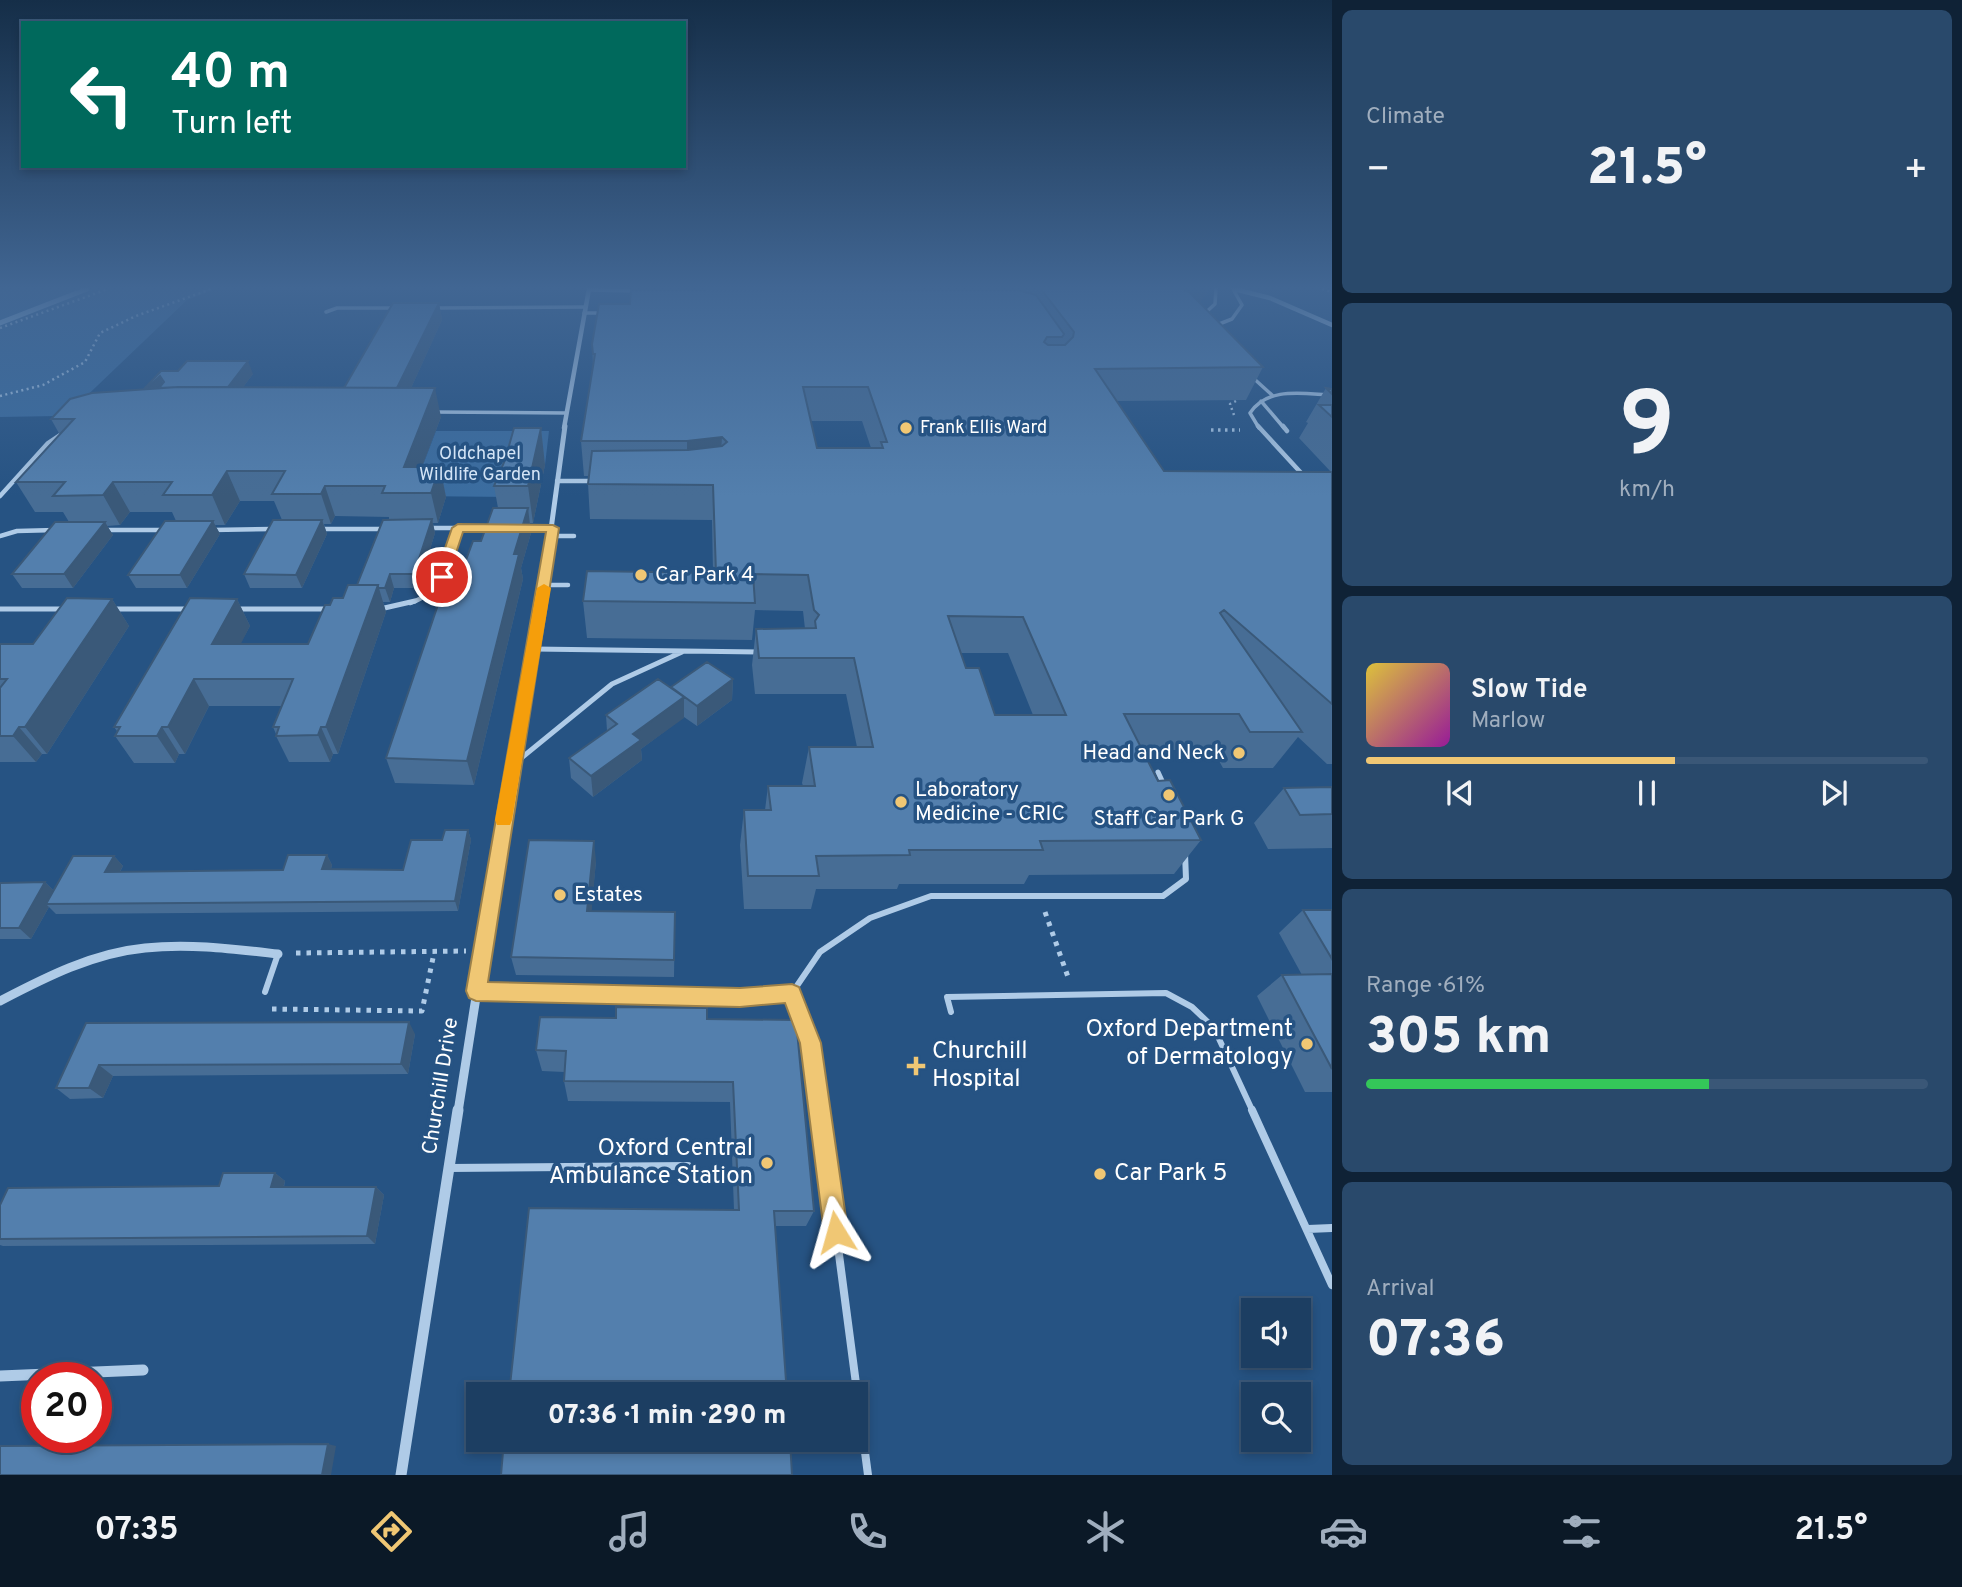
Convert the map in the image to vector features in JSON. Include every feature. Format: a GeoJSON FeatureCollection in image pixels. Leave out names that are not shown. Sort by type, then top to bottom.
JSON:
{"type":"FeatureCollection","features":[{"type":"Feature","properties":{"kind":"street","name":"Churchill Drive"},"geometry":{"type":"LineString","coordinates":[[401,1475],[447,1168],[512,766],[534,649],[576,358]]}},
{"type":"Feature","properties":{"kind":"street"},"geometry":{"type":"LineString","coordinates":[[0,1001],[67,968],[126,950],[198,947],[278,954]]}},
{"type":"Feature","properties":{"kind":"street"},"geometry":{"type":"LineString","coordinates":[[0,1376],[143,1370]]}},
{"type":"Feature","properties":{"kind":"lane"},"geometry":{"type":"LineString","coordinates":[[1242,369],[1272,396]]}},
{"type":"Feature","properties":{"kind":"lane"},"geometry":{"type":"LineString","coordinates":[[1308,480],[1255,423],[1250,413],[1253,406],[1272,396],[1332,395]]}},
{"type":"Feature","properties":{"kind":"lane"},"geometry":{"type":"LineString","coordinates":[[1261,401],[1287,431]]}},
{"type":"Feature","properties":{"kind":"lane"},"geometry":{"type":"LineString","coordinates":[[429,412],[566,413]]}},
{"type":"Feature","properties":{"kind":"lane"},"geometry":{"type":"LineString","coordinates":[[0,496],[48,443],[67,430]]}},
{"type":"Feature","properties":{"kind":"lane"},"geometry":{"type":"LineString","coordinates":[[557,481],[596,481]]}},
{"type":"Feature","properties":{"kind":"lane"},"geometry":{"type":"LineString","coordinates":[[417,528],[494,528]]}},
{"type":"Feature","properties":{"kind":"lane"},"geometry":{"type":"LineString","coordinates":[[377,609],[422,600],[438,588],[458,528]]}},
{"type":"Feature","properties":{"kind":"lane"},"geometry":{"type":"LineString","coordinates":[[519,528],[574,536]]}},
{"type":"Feature","properties":{"kind":"lane"},"geometry":{"type":"LineString","coordinates":[[210,530],[279,529]]}},
{"type":"Feature","properties":{"kind":"lane"},"geometry":{"type":"LineString","coordinates":[[320,529],[389,529]]}},
{"type":"Feature","properties":{"kind":"lane"},"geometry":{"type":"LineString","coordinates":[[0,536],[17,531],[58,530]]}},
{"type":"Feature","properties":{"kind":"lane"},"geometry":{"type":"LineString","coordinates":[[99,530],[169,530]]}},
{"type":"Feature","properties":{"kind":"lane"},"geometry":{"type":"LineString","coordinates":[[544,585],[568,585]]}},
{"type":"Feature","properties":{"kind":"lane"},"geometry":{"type":"LineString","coordinates":[[0,609],[79,609]]}},
{"type":"Feature","properties":{"kind":"lane"},"geometry":{"type":"LineString","coordinates":[[106,609],[202,609]]}},
{"type":"Feature","properties":{"kind":"lane"},"geometry":{"type":"LineString","coordinates":[[230,609],[338,609]]}},
{"type":"Feature","properties":{"kind":"lane"},"geometry":{"type":"LineString","coordinates":[[534,649],[767,652]]}},
{"type":"Feature","properties":{"kind":"lane"},"geometry":{"type":"LineString","coordinates":[[512,766],[612,684],[685,651]]}},
{"type":"Feature","properties":{"kind":"lane"},"geometry":{"type":"LineString","coordinates":[[1157,772],[1169,794]]}},
{"type":"Feature","properties":{"kind":"lane"},"geometry":{"type":"LineString","coordinates":[[792,993],[820,952],[870,918],[931,896],[1163,896],[1186,879],[1185,840]]}},
{"type":"Feature","properties":{"kind":"lane"},"geometry":{"type":"LineString","coordinates":[[265,992],[278,954]]}},
{"type":"Feature","properties":{"kind":"lane"},"geometry":{"type":"LineString","coordinates":[[476,991],[740,997],[792,993]]}},
{"type":"Feature","properties":{"kind":"lane"},"geometry":{"type":"LineString","coordinates":[[792,993],[811,1043],[868,1475]]}},
{"type":"Feature","properties":{"kind":"lane"},"geometry":{"type":"LineString","coordinates":[[951,1012],[947,997],[1166,993],[1192,1007],[1214,1028],[1332,1285]]}},
{"type":"Feature","properties":{"kind":"lane"},"geometry":{"type":"LineString","coordinates":[[447,1168],[688,1166]]}},
{"type":"Feature","properties":{"kind":"lane"},"geometry":{"type":"LineString","coordinates":[[1308,1229],[1332,1228]]}},
{"type":"Feature","properties":{"kind":"path"},"geometry":{"type":"LineString","coordinates":[[0,396],[43,385],[85,362],[87,358]]}},
{"type":"Feature","properties":{"kind":"path"},"geometry":{"type":"LineString","coordinates":[[1211,430],[1247,430],[1231,411],[1230,404],[1244,396]]}},
{"type":"Feature","properties":{"kind":"path"},"geometry":{"type":"LineString","coordinates":[[1040,896],[1074,994]]}},
{"type":"Feature","properties":{"kind":"path"},"geometry":{"type":"LineString","coordinates":[[278,954],[453,953],[484,946]]}},
{"type":"Feature","properties":{"kind":"path"},"geometry":{"type":"LineString","coordinates":[[260,1009],[422,1011],[434,953]]}},
{"type":"Feature","properties":{"kind":"green space"},"geometry":{"type":"Polygon","coordinates":[[[0,358],[126,358],[74,408],[58,416],[0,417],[0,358]]]}},
{"type":"Feature","properties":{"kind":"green space","name":"Oldchapel Wildlife Garden"},"geometry":{"type":"Polygon","coordinates":[[[436,431],[549,431],[545,465],[511,497],[411,496],[436,431]]]}},
{"type":"Feature","properties":{"kind":"building"},"geometry":{"type":"Polygon","coordinates":[[[361,358],[412,358],[397,388],[344,388],[361,358]]]}},
{"type":"Feature","properties":{"kind":"building"},"geometry":{"type":"Polygon","coordinates":[[[594,358],[1254,358],[1263,367],[1095,369],[1164,471],[1332,472],[1332,704],[1224,610],[1220,613],[1302,732],[1250,732],[1239,714],[1124,714],[1158,781],[1170,780],[1201,840],[1040,841],[1043,850],[909,850],[910,855],[816,856],[819,876],[748,876],[744,810],[771,810],[768,786],[815,786],[809,747],[873,747],[854,658],[759,658],[756,629],[816,628],[815,621],[819,615],[814,610],[808,575],[753,574],[755,603],[583,601],[587,571],[716,573],[713,485],[588,484],[592,451],[688,450],[722,446],[727,442],[722,437],[687,441],[581,441],[594,358]],[[803,387],[817,448],[883,448],[881,442],[887,442],[868,387],[803,387]],[[948,616],[966,668],[979,668],[995,715],[1066,715],[1023,617],[948,616]]]}},
{"type":"Feature","properties":{"kind":"building"},"geometry":{"type":"Polygon","coordinates":[[[187,361],[248,361],[228,387],[159,388],[164,382],[160,376],[144,389],[161,371],[178,371],[187,361]]]}},
{"type":"Feature","properties":{"kind":"building"},"geometry":{"type":"Polygon","coordinates":[[[178,387],[435,388],[404,467],[440,467],[431,493],[382,493],[385,486],[325,486],[321,494],[272,494],[285,471],[227,471],[212,495],[163,495],[172,482],[113,482],[103,495],[53,496],[65,482],[16,482],[74,419],[51,419],[70,399],[92,393],[178,387]]]}},
{"type":"Feature","properties":{"kind":"building"},"geometry":{"type":"Polygon","coordinates":[[[1319,405],[1332,405],[1332,417],[1319,405]]]}},
{"type":"Feature","properties":{"kind":"building"},"geometry":{"type":"Polygon","coordinates":[[[514,428],[541,428],[528,486],[494,486],[505,460],[514,428]]]}},
{"type":"Feature","properties":{"kind":"building"},"geometry":{"type":"Polygon","coordinates":[[[493,508],[528,508],[514,554],[519,554],[467,761],[386,758],[444,587],[456,587],[473,541],[481,541],[493,508]]]}},
{"type":"Feature","properties":{"kind":"building"},"geometry":{"type":"Polygon","coordinates":[[[432,519],[414,574],[390,574],[385,588],[378,588],[378,585],[357,585],[383,520],[432,519]]]}},
{"type":"Feature","properties":{"kind":"building"},"geometry":{"type":"Polygon","coordinates":[[[273,520],[322,520],[296,575],[244,574],[273,520]]]}},
{"type":"Feature","properties":{"kind":"building"},"geometry":{"type":"Polygon","coordinates":[[[165,521],[213,521],[180,575],[128,575],[165,521]]]}},
{"type":"Feature","properties":{"kind":"building"},"geometry":{"type":"Polygon","coordinates":[[[55,522],[105,522],[64,574],[12,574],[55,522]]]}},
{"type":"Feature","properties":{"kind":"building"},"geometry":{"type":"Polygon","coordinates":[[[348,585],[378,585],[326,727],[321,727],[318,735],[276,736],[279,727],[273,727],[293,679],[194,679],[168,727],[162,727],[157,736],[115,736],[120,727],[114,727],[190,598],[237,599],[212,644],[308,644],[325,605],[330,605],[333,598],[343,598],[348,585]]]}},
{"type":"Feature","properties":{"kind":"building"},"geometry":{"type":"Polygon","coordinates":[[[67,598],[112,599],[25,727],[19,727],[13,736],[0,736],[0,688],[7,679],[0,679],[0,644],[33,644],[67,598]]]}},
{"type":"Feature","properties":{"kind":"building"},"geometry":{"type":"Polygon","coordinates":[[[707,662],[733,679],[697,706],[671,687],[707,662]]]}},
{"type":"Feature","properties":{"kind":"building"},"geometry":{"type":"Polygon","coordinates":[[[658,679],[684,697],[633,734],[641,740],[591,776],[569,758],[617,724],[606,715],[658,679]]]}},
{"type":"Feature","properties":{"kind":"building"},"geometry":{"type":"Polygon","coordinates":[[[1332,787],[1332,814],[1300,815],[1284,788],[1332,787]]]}},
{"type":"Feature","properties":{"kind":"building"},"geometry":{"type":"Polygon","coordinates":[[[445,830],[468,830],[455,901],[46,904],[73,856],[114,856],[105,872],[283,870],[288,855],[327,855],[322,869],[403,870],[411,840],[442,840],[445,830]]]}},
{"type":"Feature","properties":{"kind":"building","name":"Estates"},"geometry":{"type":"Polygon","coordinates":[[[529,840],[594,841],[587,911],[675,912],[674,960],[511,957],[529,840]]]}},
{"type":"Feature","properties":{"kind":"building"},"geometry":{"type":"Polygon","coordinates":[[[45,882],[19,928],[0,928],[0,883],[45,882]]]}},
{"type":"Feature","properties":{"kind":"building"},"geometry":{"type":"Polygon","coordinates":[[[1303,910],[1332,910],[1332,959],[1303,910]]]}},
{"type":"Feature","properties":{"kind":"building"},"geometry":{"type":"Polygon","coordinates":[[[1332,974],[1332,1069],[1282,975],[1332,974]]]}},
{"type":"Feature","properties":{"kind":"building","name":"Oxford Central Ambulance Station"},"geometry":{"type":"Polygon","coordinates":[[[616,1007],[707,1008],[707,1019],[796,1020],[814,1211],[774,1211],[786,1382],[510,1382],[529,1208],[739,1210],[733,1082],[564,1081],[566,1051],[536,1050],[540,1017],[616,1018],[616,1007]]]}},
{"type":"Feature","properties":{"kind":"building"},"geometry":{"type":"Polygon","coordinates":[[[409,1022],[401,1064],[99,1065],[89,1088],[56,1088],[86,1023],[409,1022]]]}},
{"type":"Feature","properties":{"kind":"building"},"geometry":{"type":"Polygon","coordinates":[[[223,1173],[275,1173],[271,1187],[376,1187],[367,1236],[0,1239],[0,1205],[8,1188],[219,1186],[223,1173]]]}},
{"type":"Feature","properties":{"kind":"building"},"geometry":{"type":"Polygon","coordinates":[[[328,1444],[322,1475],[0,1475],[0,1446],[21,1446],[21,1453],[112,1453],[112,1445],[328,1444]]]}},
{"type":"Feature","properties":{"kind":"building"},"geometry":{"type":"Polygon","coordinates":[[[503,1452],[791,1452],[792,1475],[501,1475],[503,1452]]]}},
{"type":"Feature","properties":{"kind":"slow traffic"},"geometry":{"type":"LineString","coordinates":[[503,820],[544,588]]}},
{"type":"Feature","properties":{"kind":"place","name":"Frank Ellis Ward"},"geometry":{"type":"Point","coordinates":[906,428]}},
{"type":"Feature","properties":{"kind":"place","name":"Car Park 4"},"geometry":{"type":"Point","coordinates":[641,575]}},
{"type":"Feature","properties":{"kind":"place","name":"Head and Neck"},"geometry":{"type":"Point","coordinates":[1239,753]}},
{"type":"Feature","properties":{"kind":"place","name":"Staff Car Park G"},"geometry":{"type":"Point","coordinates":[1169,795]}},
{"type":"Feature","properties":{"kind":"place","name":"Laboratory Medicine - CRIC"},"geometry":{"type":"Point","coordinates":[901,802]}},
{"type":"Feature","properties":{"kind":"place","name":"Estates"},"geometry":{"type":"Point","coordinates":[560,895]}},
{"type":"Feature","properties":{"kind":"place","name":"Oxford Department of Dermatology"},"geometry":{"type":"Point","coordinates":[1307,1044]}},
{"type":"Feature","properties":{"kind":"place","name":"Churchill Hospital"},"geometry":{"type":"Point","coordinates":[916,1066]}},
{"type":"Feature","properties":{"kind":"place","name":"Oxford Central Ambulance Station"},"geometry":{"type":"Point","coordinates":[767,1163]}},
{"type":"Feature","properties":{"kind":"place","name":"Car Park 5"},"geometry":{"type":"Point","coordinates":[1100,1174]}},
{"type":"Feature","properties":{"kind":"route"},"geometry":{"type":"LineString","coordinates":[[442,577],[458,528],[553,528],[476,991],[740,997],[792,993],[811,1043],[836,1232]]}}]}
